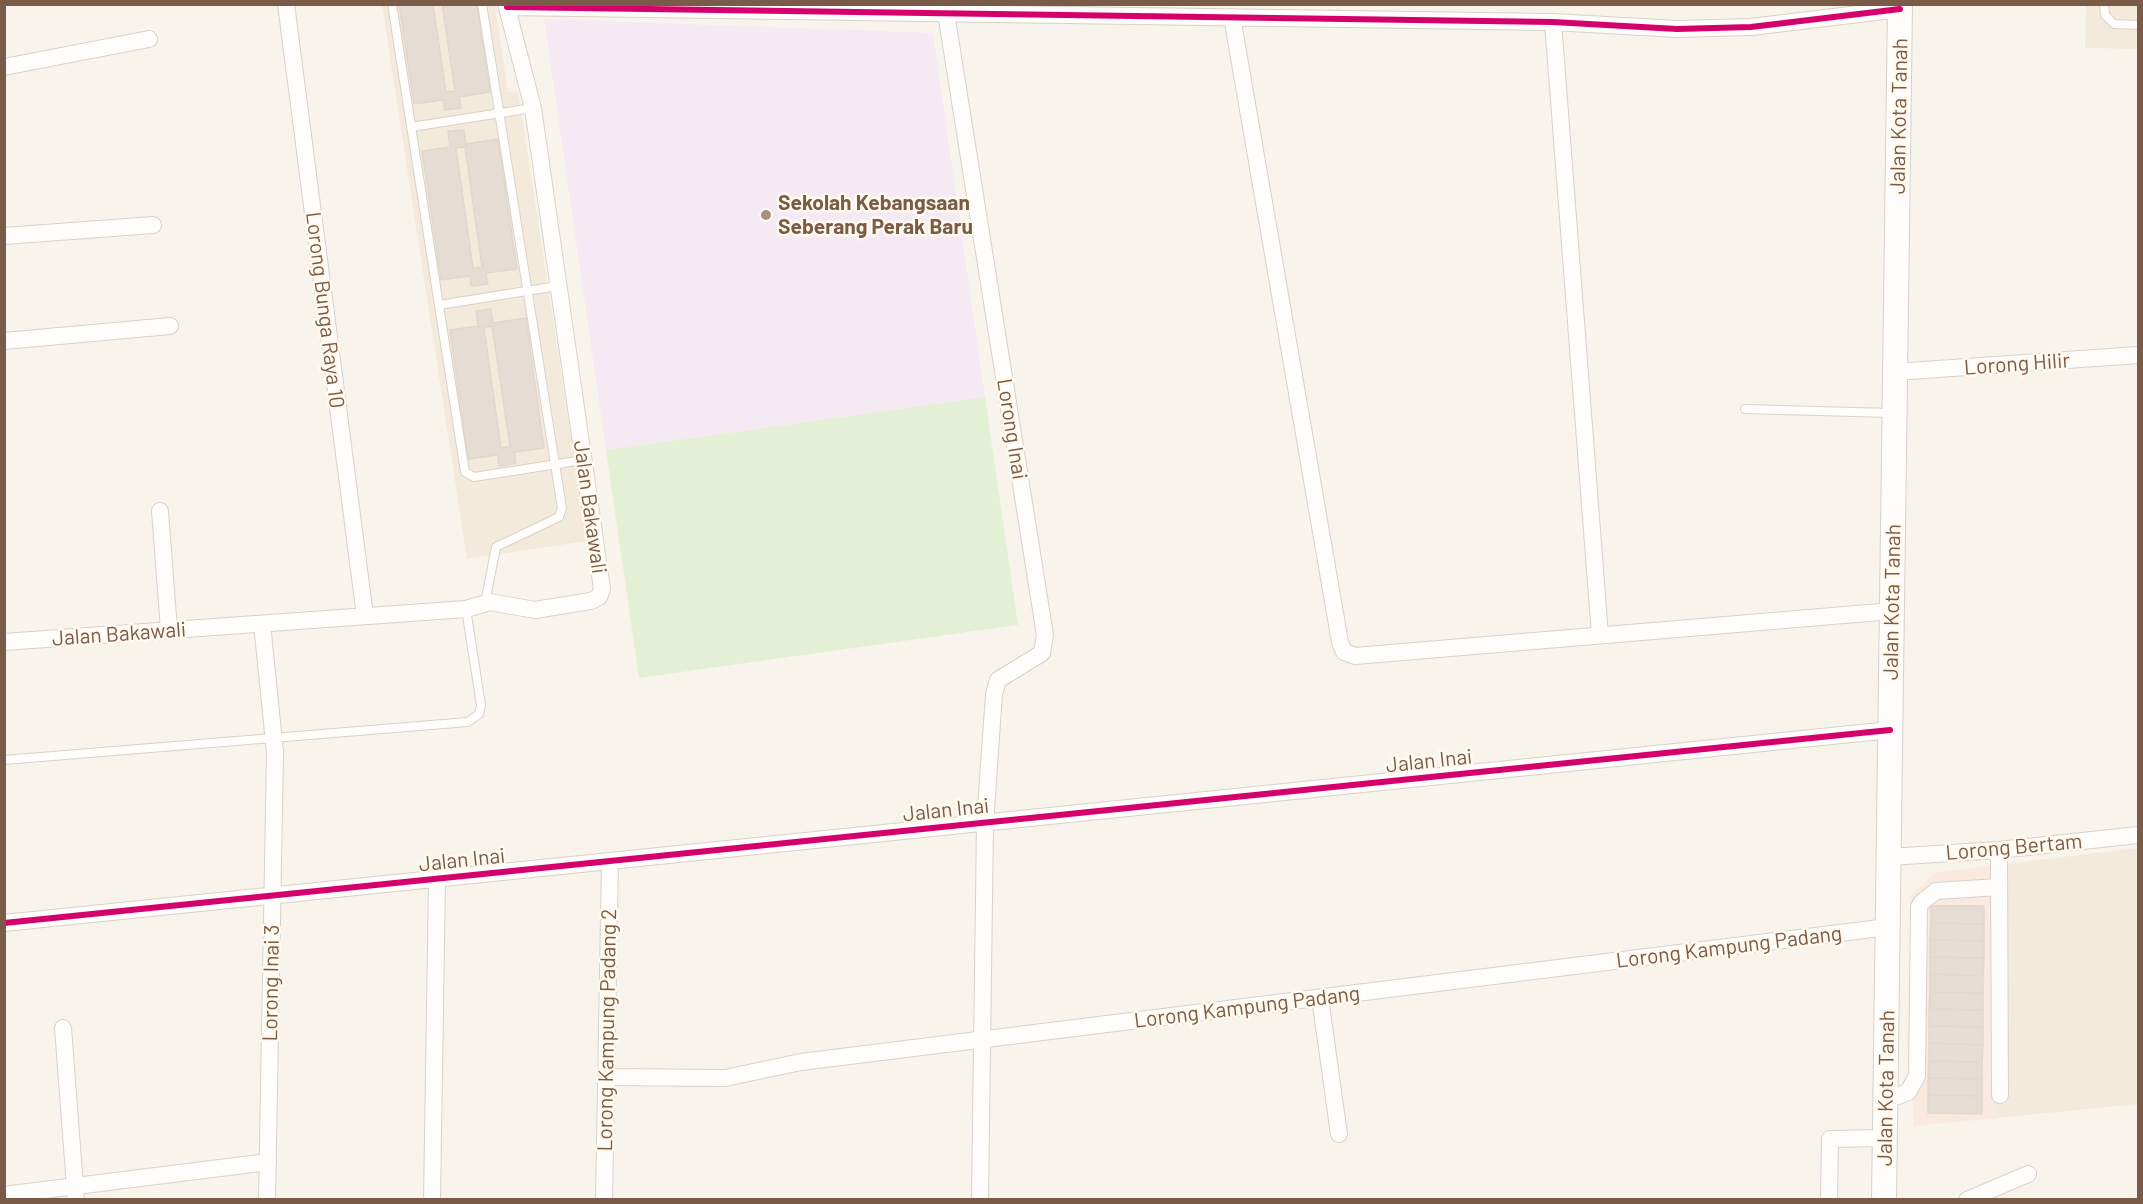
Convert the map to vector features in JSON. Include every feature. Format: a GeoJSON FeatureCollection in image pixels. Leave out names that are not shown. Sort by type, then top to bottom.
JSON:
{"type":"FeatureCollection","features":[{"type":"Feature","properties":{"kind":"street","name":"Lorong Bunga Raya 10"},"geometry":{"type":"LineString","coordinates":[[286,4],[365,616]]}},
{"type":"Feature","properties":{"kind":"street","name":"Jalan Bakawali"},"geometry":{"type":"LineString","coordinates":[[4,642],[466,609],[485,603],[535,610],[591,601],[599,597],[602,589],[533,108],[507,6]]}},
{"type":"Feature","properties":{"kind":"street"},"geometry":{"type":"LineString","coordinates":[[507,6],[1552,22],[1677,29],[1751,27],[1900,7]]}},
{"type":"Feature","properties":{"kind":"street","name":"Jalan Kota Tanah"},"geometry":{"type":"LineString","coordinates":[[1884,1200],[1900,7]]}},
{"type":"Feature","properties":{"kind":"street","name":"Lorong Inai"},"geometry":{"type":"LineString","coordinates":[[946,13],[1045,635],[1042,653],[998,680],[995,687],[985,823],[984,1040],[980,1200]]}},
{"type":"Feature","properties":{"kind":"street"},"geometry":{"type":"LineString","coordinates":[[1232,17],[1341,647],[1344,652],[1355,656],[1892,611]]}},
{"type":"Feature","properties":{"kind":"street"},"geometry":{"type":"LineString","coordinates":[[1552,22],[1600,635]]}},
{"type":"Feature","properties":{"kind":"street"},"geometry":{"type":"LineString","coordinates":[[4,67],[149,39]]}},
{"type":"Feature","properties":{"kind":"street"},"geometry":{"type":"LineString","coordinates":[[4,236],[153,225]]}},
{"type":"Feature","properties":{"kind":"street"},"geometry":{"type":"LineString","coordinates":[[4,341],[170,326]]}},
{"type":"Feature","properties":{"kind":"street","name":"Lorong Hilir"},"geometry":{"type":"LineString","coordinates":[[1895,372],[2139,355]]}},
{"type":"Feature","properties":{"kind":"street"},"geometry":{"type":"LineString","coordinates":[[160,511],[169,630]]}},
{"type":"Feature","properties":{"kind":"street","name":"Lorong Inai 3"},"geometry":{"type":"LineString","coordinates":[[262,624],[274,736],[267,1200]]}},
{"type":"Feature","properties":{"kind":"street","name":"Jalan Inai"},"geometry":{"type":"LineString","coordinates":[[4,924],[1890,730]]}},
{"type":"Feature","properties":{"kind":"street","name":"Lorong Bertam"},"geometry":{"type":"LineString","coordinates":[[1889,857],[1999,850],[2139,836]]}},
{"type":"Feature","properties":{"kind":"street"},"geometry":{"type":"LineString","coordinates":[[1999,850],[2000,1095]]}},
{"type":"Feature","properties":{"kind":"street","name":"Lorong Kampung Padang 2"},"geometry":{"type":"LineString","coordinates":[[604,1200],[610,861]]}},
{"type":"Feature","properties":{"kind":"street"},"geometry":{"type":"LineString","coordinates":[[432,1200],[437,879]]}},
{"type":"Feature","properties":{"kind":"street"},"geometry":{"type":"LineString","coordinates":[[1886,1096],[1898,1096],[1908,1092],[1917,1076],[1919,907],[1936,891],[1999,887]]}},
{"type":"Feature","properties":{"kind":"street","name":"Lorong Kampung Padang"},"geometry":{"type":"LineString","coordinates":[[606,1077],[725,1078],[781,1065],[1888,927]]}},
{"type":"Feature","properties":{"kind":"street"},"geometry":{"type":"LineString","coordinates":[[1320,998],[1339,1134]]}},
{"type":"Feature","properties":{"kind":"street"},"geometry":{"type":"LineString","coordinates":[[63,1028],[76,1192]]}},
{"type":"Feature","properties":{"kind":"street"},"geometry":{"type":"LineString","coordinates":[[1829,1200],[1830,1140],[1885,1138]]}},
{"type":"Feature","properties":{"kind":"street"},"geometry":{"type":"LineString","coordinates":[[4,1195],[76,1192],[268,1162]]}},
{"type":"Feature","properties":{"kind":"street"},"geometry":{"type":"LineString","coordinates":[[1967,1200],[2028,1174]]}},
{"type":"Feature","properties":{"kind":"lane"},"geometry":{"type":"LineString","coordinates":[[392,4],[466,474],[474,477],[583,460]]}},
{"type":"Feature","properties":{"kind":"lane"},"geometry":{"type":"LineString","coordinates":[[483,4],[562,514],[496,548],[485,603]]}},
{"type":"Feature","properties":{"kind":"lane"},"geometry":{"type":"LineString","coordinates":[[2104,4],[2105,15],[2114,24],[2139,25]]}},
{"type":"Feature","properties":{"kind":"lane"},"geometry":{"type":"LineString","coordinates":[[411,127],[533,108]]}},
{"type":"Feature","properties":{"kind":"lane"},"geometry":{"type":"LineString","coordinates":[[439,305],[558,286]]}},
{"type":"Feature","properties":{"kind":"lane"},"geometry":{"type":"LineString","coordinates":[[1745,409],[1895,413]]}},
{"type":"Feature","properties":{"kind":"lane"},"geometry":{"type":"LineString","coordinates":[[4,760],[274,736],[468,722],[479,714],[481,705],[466,609]]}},
{"type":"Feature","properties":{"kind":"shaded area"},"geometry":{"type":"Polygon","coordinates":[[[382,5],[495,5],[508,92],[518,91],[587,541],[467,559],[382,5]]]}},
{"type":"Feature","properties":{"kind":"shaded area"},"geometry":{"type":"Polygon","coordinates":[[[2086,5],[2138,5],[2138,49],[2085,48],[2086,5]]]}},
{"type":"Feature","properties":{"kind":"shaded area","name":"Sekolah Kebangsaan Seberang Perak Baru"},"geometry":{"type":"Polygon","coordinates":[[[544,19],[933,33],[985,397],[606,450],[544,19]]]}},
{"type":"Feature","properties":{"kind":"shaded area"},"geometry":{"type":"Polygon","coordinates":[[[2138,848],[2138,1104],[1997,1118],[1996,865],[2138,848]]]}},
{"type":"Feature","properties":{"kind":"shaded area"},"geometry":{"type":"Polygon","coordinates":[[[1996,865],[1997,1118],[1913,1126],[1910,897],[1934,873],[1996,865]]]}},
{"type":"Feature","properties":{"kind":"green space"},"geometry":{"type":"Polygon","coordinates":[[[985,397],[1018,625],[639,678],[606,450],[985,397]]]}},
{"type":"Feature","properties":{"kind":"building"},"geometry":{"type":"Polygon","coordinates":[[[399,4],[433,4],[446,92],[455,91],[442,4],[477,4],[490,92],[459,97],[461,108],[445,110],[443,100],[414,104],[399,4]]]}},
{"type":"Feature","properties":{"kind":"building"},"geometry":{"type":"Polygon","coordinates":[[[464,130],[466,144],[498,139],[517,269],[486,273],[488,284],[471,286],[470,276],[441,280],[422,151],[450,147],[448,131],[464,130]],[[465,147],[456,148],[473,268],[482,267],[465,147]]]}},
{"type":"Feature","properties":{"kind":"building"},"geometry":{"type":"Polygon","coordinates":[[[491,309],[493,323],[526,318],[544,448],[514,452],[516,463],[499,466],[498,455],[468,459],[450,330],[478,326],[476,311],[491,309]],[[492,326],[484,328],[501,448],[510,446],[492,326]]]}},
{"type":"Feature","properties":{"kind":"building"},"geometry":{"type":"Polygon","coordinates":[[[1931,906],[1984,906],[1984,924],[1931,923],[1931,906]]]}},
{"type":"Feature","properties":{"kind":"building"},"geometry":{"type":"Polygon","coordinates":[[[1931,923],[1984,924],[1984,941],[1930,940],[1931,923]]]}},
{"type":"Feature","properties":{"kind":"building"},"geometry":{"type":"Polygon","coordinates":[[[1930,940],[1984,941],[1984,958],[1930,957],[1930,940]]]}},
{"type":"Feature","properties":{"kind":"building"},"geometry":{"type":"Polygon","coordinates":[[[1930,957],[1984,958],[1983,976],[1930,974],[1930,957]]]}},
{"type":"Feature","properties":{"kind":"building"},"geometry":{"type":"Polygon","coordinates":[[[1930,974],[1983,976],[1983,993],[1930,992],[1930,974]]]}},
{"type":"Feature","properties":{"kind":"building"},"geometry":{"type":"Polygon","coordinates":[[[1930,992],[1983,993],[1983,1010],[1929,1009],[1930,992]]]}},
{"type":"Feature","properties":{"kind":"building"},"geometry":{"type":"Polygon","coordinates":[[[1929,1009],[1983,1010],[1983,1027],[1929,1026],[1929,1009]]]}},
{"type":"Feature","properties":{"kind":"building"},"geometry":{"type":"Polygon","coordinates":[[[1929,1026],[1983,1027],[1983,1045],[1929,1043],[1929,1026]]]}},
{"type":"Feature","properties":{"kind":"building"},"geometry":{"type":"Polygon","coordinates":[[[1929,1043],[1983,1045],[1982,1062],[1929,1061],[1929,1043]]]}},
{"type":"Feature","properties":{"kind":"building"},"geometry":{"type":"Polygon","coordinates":[[[1929,1061],[1982,1062],[1982,1079],[1928,1078],[1929,1061]]]}},
{"type":"Feature","properties":{"kind":"building"},"geometry":{"type":"Polygon","coordinates":[[[1928,1078],[1982,1079],[1982,1096],[1928,1095],[1928,1078]]]}},
{"type":"Feature","properties":{"kind":"building"},"geometry":{"type":"Polygon","coordinates":[[[1928,1095],[1982,1096],[1982,1114],[1928,1113],[1928,1095]]]}},
{"type":"Feature","properties":{"kind":"cycle path"},"geometry":{"type":"LineString","coordinates":[[507,7],[1553,22],[1677,29],[1751,27],[1900,9]]}},
{"type":"Feature","properties":{"kind":"cycle path"},"geometry":{"type":"LineString","coordinates":[[4,923],[1890,730]]}},
{"type":"Feature","properties":{"kind":"place","name":"Sekolah Kebangsaan Seberang Perak Baru"},"geometry":{"type":"Point","coordinates":[766,215]}}]}
